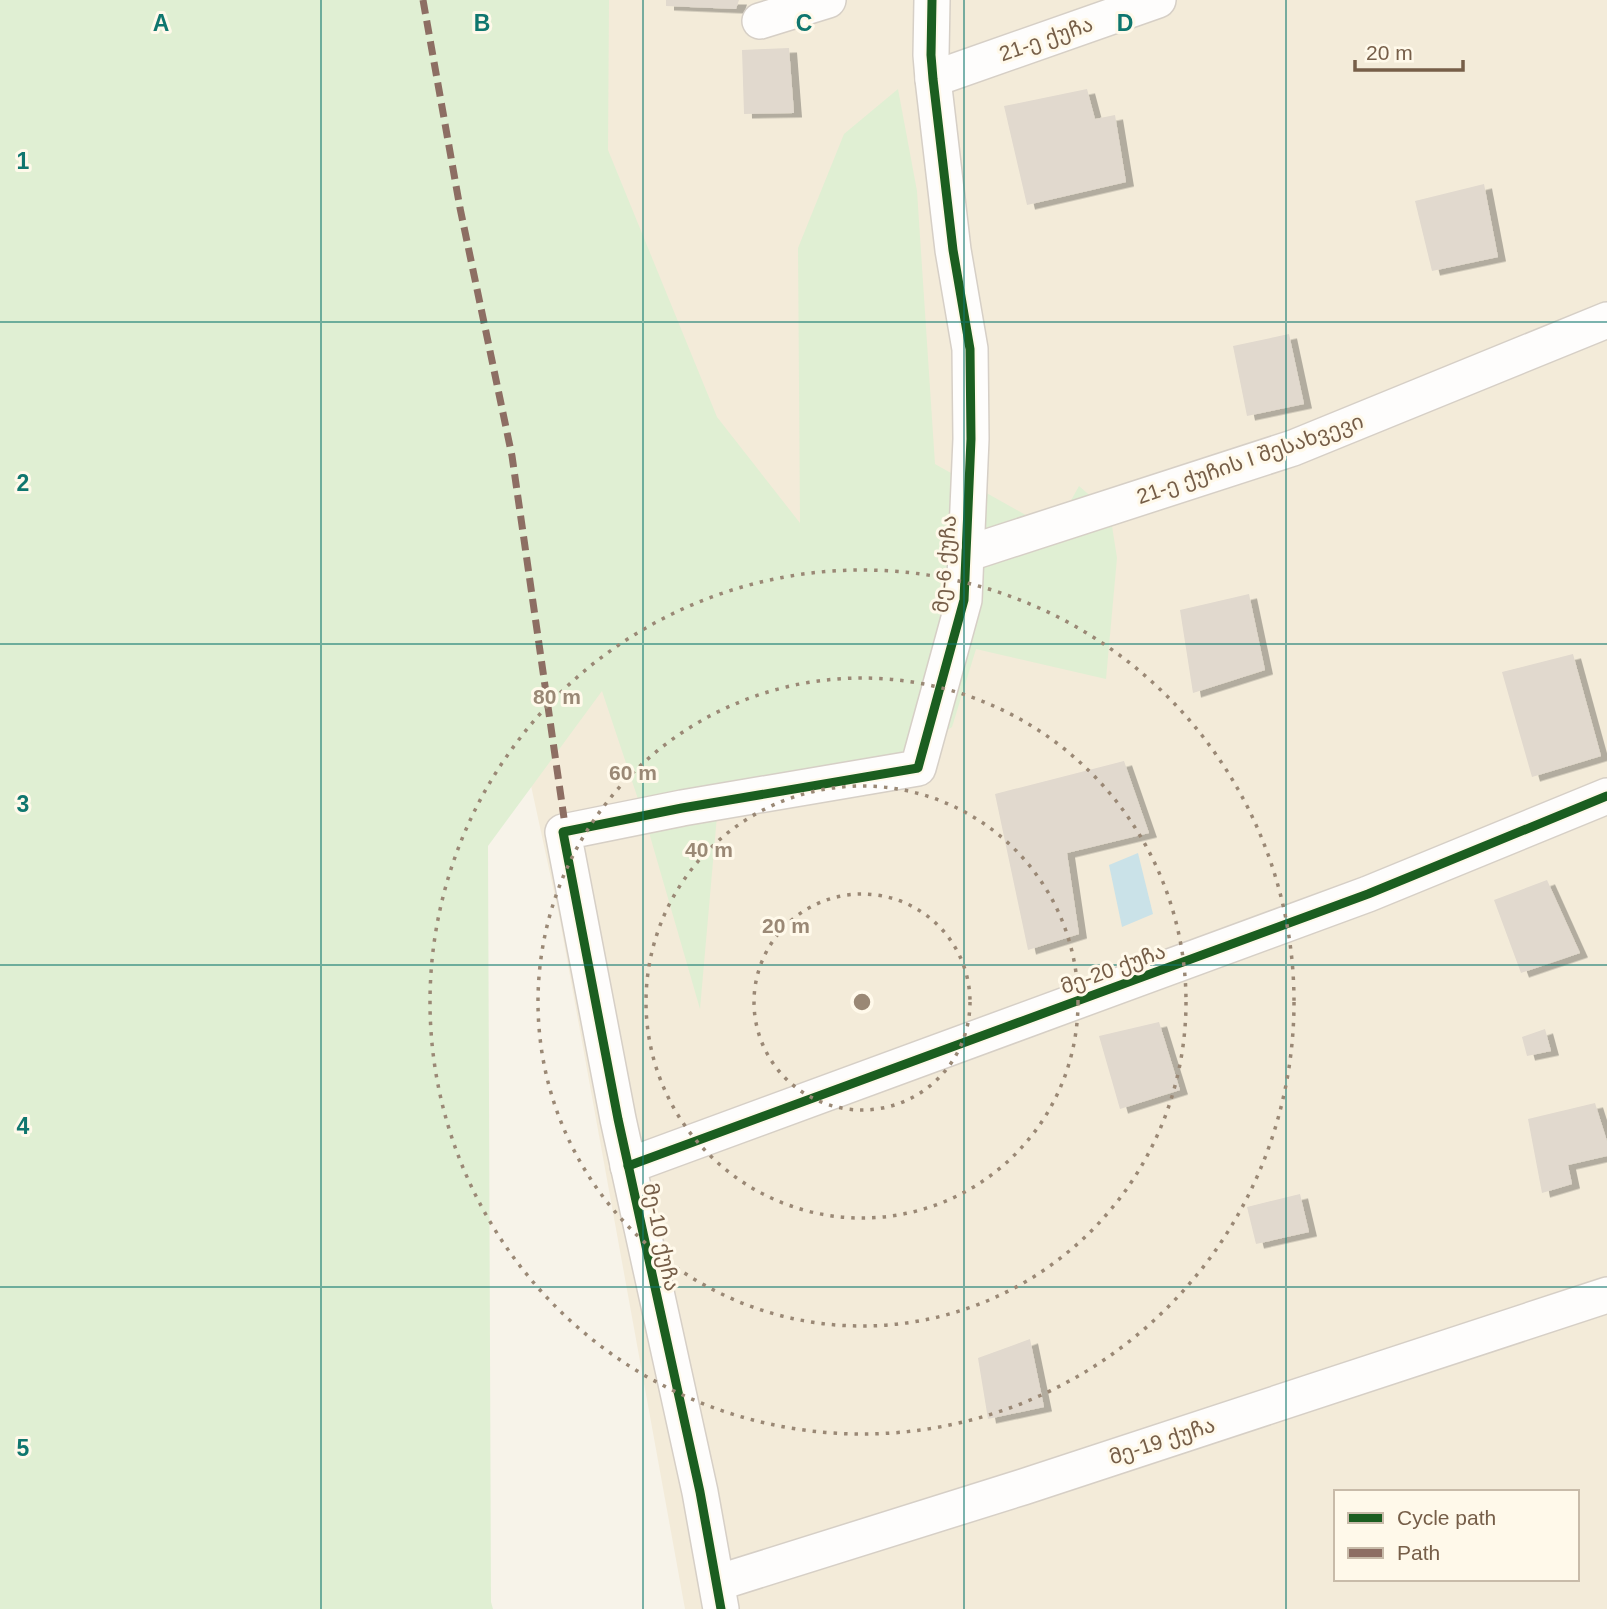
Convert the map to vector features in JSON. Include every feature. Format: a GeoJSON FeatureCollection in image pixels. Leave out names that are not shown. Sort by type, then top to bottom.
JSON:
{"type":"FeatureCollection","features":[{"type":"Feature","properties":{"kind":"street"},"geometry":{"type":"LineString","coordinates":[[761,21],[828,0]]}},
{"type":"Feature","properties":{"kind":"street","name":"მე-6 ქუჩა"},"geometry":{"type":"LineString","coordinates":[[563,832],[682,808],[918,768],[964,600],[971,439],[970,349],[953,250],[933,79],[932,0]]}},
{"type":"Feature","properties":{"kind":"street","name":"21-ე ქუჩა"},"geometry":{"type":"LineString","coordinates":[[933,79],[1158,0]]}},
{"type":"Feature","properties":{"kind":"street","name":"21-ე ქუჩის I შესახვევი"},"geometry":{"type":"LineString","coordinates":[[966,554],[1293,448],[1607,320]]}},
{"type":"Feature","properties":{"kind":"street","name":"მე-20 ქუჩა"},"geometry":{"type":"LineString","coordinates":[[628,1166],[1368,894],[1607,796]]}},
{"type":"Feature","properties":{"kind":"street","name":"მე-10 ქუჩა"},"geometry":{"type":"LineString","coordinates":[[563,832],[628,1166],[719,1596]]}},
{"type":"Feature","properties":{"kind":"street","name":"მე-19 ქუჩა"},"geometry":{"type":"LineString","coordinates":[[719,1596],[1010,1491],[1607,1295]]}},
{"type":"Feature","properties":{"kind":"shaded area"},"geometry":{"type":"Polygon","coordinates":[[[361,0],[1607,0],[1607,1609],[685,1609],[559,915],[361,0]]]}},
{"type":"Feature","properties":{"kind":"green space"},"geometry":{"type":"Polygon","coordinates":[[[0,0],[609,0],[608,150],[717,417],[800,523],[798,248],[844,134],[898,89],[917,191],[935,464],[1054,531],[1079,486],[1110,513],[1117,558],[1106,679],[976,649],[952,727],[855,790],[717,816],[700,1009],[648,829],[602,691],[488,846],[493,1609],[0,1609],[0,0]]]}},
{"type":"Feature","properties":{"kind":"water"},"geometry":{"type":"Polygon","coordinates":[[[1138,853],[1153,914],[1122,927],[1109,865],[1138,853]]]}},
{"type":"Feature","properties":{"kind":"building"},"geometry":{"type":"Polygon","coordinates":[[[666,0],[739,0],[736,9],[666,6],[666,0]]]}},
{"type":"Feature","properties":{"kind":"building"},"geometry":{"type":"Polygon","coordinates":[[[789,48],[794,113],[744,114],[742,50],[789,48]]]}},
{"type":"Feature","properties":{"kind":"building"},"geometry":{"type":"Polygon","coordinates":[[[1087,89],[1095,119],[1115,115],[1126,182],[1027,205],[1004,106],[1087,89]]]}},
{"type":"Feature","properties":{"kind":"building"},"geometry":{"type":"Polygon","coordinates":[[[1484,184],[1498,257],[1432,271],[1415,201],[1484,184]]]}},
{"type":"Feature","properties":{"kind":"building"},"geometry":{"type":"Polygon","coordinates":[[[1289,334],[1304,404],[1247,416],[1233,346],[1289,334]]]}},
{"type":"Feature","properties":{"kind":"building"},"geometry":{"type":"Polygon","coordinates":[[[1249,594],[1265,670],[1193,693],[1180,610],[1249,594]]]}},
{"type":"Feature","properties":{"kind":"building"},"geometry":{"type":"Polygon","coordinates":[[[1573,654],[1601,756],[1532,777],[1502,672],[1573,654]]]}},
{"type":"Feature","properties":{"kind":"building"},"geometry":{"type":"Polygon","coordinates":[[[1124,761],[1149,833],[1067,853],[1079,934],[1028,950],[995,794],[1124,761]]]}},
{"type":"Feature","properties":{"kind":"building"},"geometry":{"type":"Polygon","coordinates":[[[1547,880],[1580,953],[1521,973],[1494,900],[1547,880]]]}},
{"type":"Feature","properties":{"kind":"building"},"geometry":{"type":"Polygon","coordinates":[[[1159,1022],[1180,1090],[1120,1109],[1099,1036],[1159,1022]]]}},
{"type":"Feature","properties":{"kind":"building"},"geometry":{"type":"Polygon","coordinates":[[[1545,1029],[1551,1051],[1527,1056],[1522,1037],[1545,1029]]]}},
{"type":"Feature","properties":{"kind":"building"},"geometry":{"type":"Polygon","coordinates":[[[1595,1103],[1607,1141],[1607,1156],[1568,1165],[1572,1184],[1542,1193],[1528,1119],[1595,1103]]]}},
{"type":"Feature","properties":{"kind":"building"},"geometry":{"type":"Polygon","coordinates":[[[1300,1194],[1309,1232],[1256,1244],[1247,1207],[1300,1194]]]}},
{"type":"Feature","properties":{"kind":"building"},"geometry":{"type":"Polygon","coordinates":[[[1030,1339],[1044,1407],[988,1419],[978,1358],[1030,1339]]]}},
{"type":"Feature","properties":{"kind":"marked path"},"geometry":{"type":"LineString","coordinates":[[423,0],[460,208],[512,456],[564,818]]}},
{"type":"Feature","properties":{"kind":"cycle path"},"geometry":{"type":"LineString","coordinates":[[721,1609],[700,1492],[618,1119],[563,832],[682,808],[918,768],[964,600],[971,439],[970,349],[953,250],[933,79],[932,0]]}},
{"type":"Feature","properties":{"kind":"cycle path"},"geometry":{"type":"LineString","coordinates":[[628,1166],[1368,894],[1607,796]]}}]}
